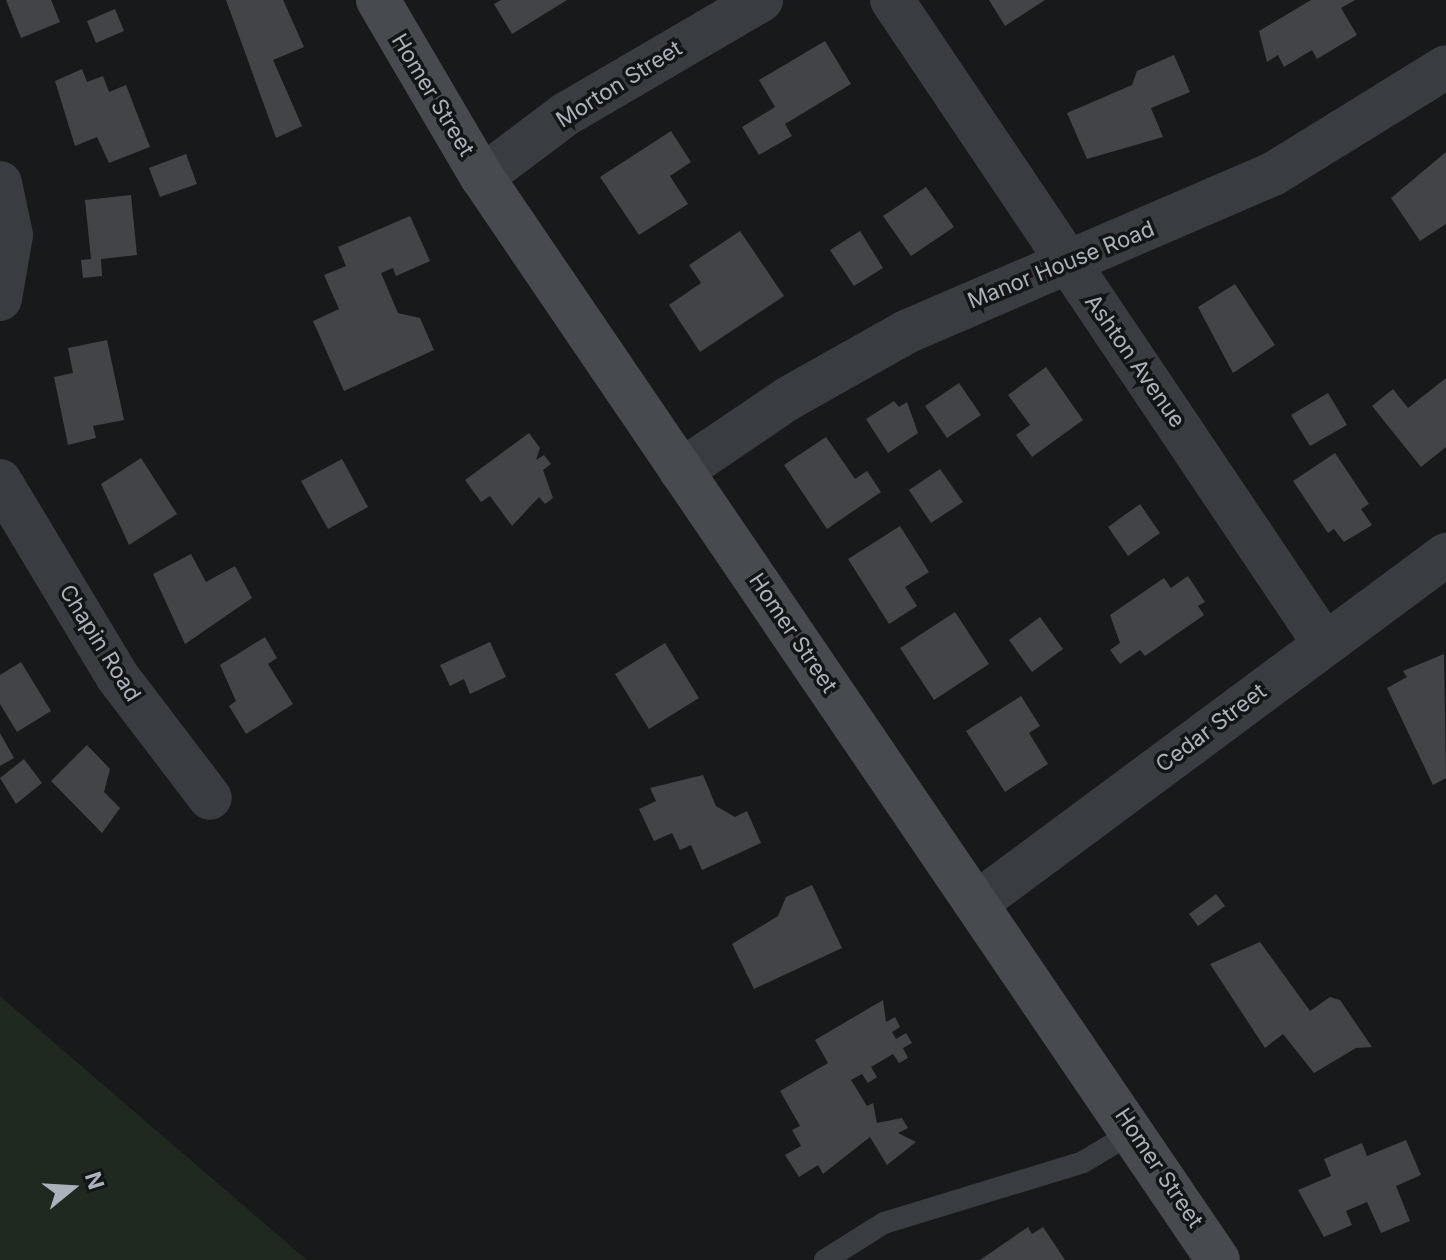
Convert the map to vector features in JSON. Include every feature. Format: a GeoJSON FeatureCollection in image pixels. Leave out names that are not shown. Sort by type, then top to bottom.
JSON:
{"type":"FeatureCollection","features":[{"type":"Feature","properties":{"kind":"street","name":"Homer Street"},"geometry":{"type":"LineString","coordinates":[[378,0],[482,177],[1135,1131],[1218,1260]]}},
{"type":"Feature","properties":{"kind":"street","name":"Morton Street"},"geometry":{"type":"LineString","coordinates":[[482,177],[566,114],[761,0]]}},
{"type":"Feature","properties":{"kind":"street","name":"Ashton Avenue"},"geometry":{"type":"LineString","coordinates":[[892,0],[1324,643]]}},
{"type":"Feature","properties":{"kind":"street","name":"Manor House Road"},"geometry":{"type":"LineString","coordinates":[[681,471],[906,332],[1273,174],[1446,67]]}},
{"type":"Feature","properties":{"kind":"street"},"geometry":{"type":"LineString","coordinates":[[0,183],[11,235],[0,299]]}},
{"type":"Feature","properties":{"kind":"street","name":"Chapin Road"},"geometry":{"type":"LineString","coordinates":[[0,481],[117,676],[210,798]]}},
{"type":"Feature","properties":{"kind":"street","name":"Cedar Street"},"geometry":{"type":"LineString","coordinates":[[978,902],[1446,555]]}},
{"type":"Feature","properties":{"kind":"lane"},"geometry":{"type":"LineString","coordinates":[[825,1260],[884,1223],[1083,1162],[1135,1131]]}},
{"type":"Feature","properties":{"kind":"shaded area"},"geometry":{"type":"Polygon","coordinates":[[[0,996],[307,1260],[0,1260],[0,996]]]}},
{"type":"Feature","properties":{"kind":"building"},"geometry":{"type":"Polygon","coordinates":[[[6,0],[51,0],[60,22],[21,38],[6,0]]]}},
{"type":"Feature","properties":{"kind":"building"},"geometry":{"type":"Polygon","coordinates":[[[226,0],[283,0],[304,47],[273,60],[302,126],[276,138],[226,0]]]}},
{"type":"Feature","properties":{"kind":"building"},"geometry":{"type":"Polygon","coordinates":[[[501,0],[567,0],[512,34],[494,4],[501,0]]]}},
{"type":"Feature","properties":{"kind":"building"},"geometry":{"type":"Polygon","coordinates":[[[989,0],[1045,0],[1005,26],[989,0]]]}},
{"type":"Feature","properties":{"kind":"building"},"geometry":{"type":"Polygon","coordinates":[[[1311,0],[1355,0],[1341,8],[1357,35],[1317,59],[1312,50],[1284,67],[1278,55],[1267,62],[1259,31],[1311,0]]]}},
{"type":"Feature","properties":{"kind":"building"},"geometry":{"type":"Polygon","coordinates":[[[115,9],[124,31],[96,43],[87,21],[115,9]]]}},
{"type":"Feature","properties":{"kind":"building"},"geometry":{"type":"Polygon","coordinates":[[[825,41],[851,84],[785,124],[792,136],[759,155],[742,127],[775,107],[759,80],[825,41]]]}},
{"type":"Feature","properties":{"kind":"building"},"geometry":{"type":"Polygon","coordinates":[[[1174,55],[1190,92],[1151,108],[1163,137],[1087,159],[1067,113],[1132,85],[1137,71],[1174,55]]]}},
{"type":"Feature","properties":{"kind":"building"},"geometry":{"type":"Polygon","coordinates":[[[82,69],[87,82],[103,76],[109,92],[126,85],[150,147],[109,163],[97,137],[75,146],[55,81],[82,69]]]}},
{"type":"Feature","properties":{"kind":"building"},"geometry":{"type":"Polygon","coordinates":[[[671,131],[691,162],[670,176],[688,204],[639,235],[600,177],[671,131]]]}},
{"type":"Feature","properties":{"kind":"building"},"geometry":{"type":"Polygon","coordinates":[[[1446,152],[1446,224],[1420,241],[1391,198],[1446,152]]]}},
{"type":"Feature","properties":{"kind":"building"},"geometry":{"type":"Polygon","coordinates":[[[186,154],[197,184],[160,197],[149,168],[186,154]]]}},
{"type":"Feature","properties":{"kind":"building"},"geometry":{"type":"Polygon","coordinates":[[[926,187],[954,227],[911,256],[883,216],[926,187]]]}},
{"type":"Feature","properties":{"kind":"building"},"geometry":{"type":"Polygon","coordinates":[[[131,195],[137,255],[101,259],[102,276],[83,278],[81,260],[91,259],[85,200],[131,195]]]}},
{"type":"Feature","properties":{"kind":"building"},"geometry":{"type":"Polygon","coordinates":[[[410,216],[430,261],[396,276],[393,268],[381,273],[398,313],[420,318],[434,350],[344,391],[313,321],[339,309],[324,275],[346,266],[338,247],[410,216]]]}},
{"type":"Feature","properties":{"kind":"building"},"geometry":{"type":"Polygon","coordinates":[[[740,231],[784,296],[700,352],[669,305],[701,283],[689,265],[740,231]]]}},
{"type":"Feature","properties":{"kind":"building"},"geometry":{"type":"Polygon","coordinates":[[[860,231],[883,268],[854,286],[830,250],[860,231]]]}},
{"type":"Feature","properties":{"kind":"building"},"geometry":{"type":"Polygon","coordinates":[[[1235,284],[1275,345],[1233,373],[1198,307],[1235,284]]]}},
{"type":"Feature","properties":{"kind":"building"},"geometry":{"type":"Polygon","coordinates":[[[107,340],[124,420],[93,426],[96,438],[68,445],[54,377],[73,373],[68,348],[107,340]]]}},
{"type":"Feature","properties":{"kind":"building"},"geometry":{"type":"Polygon","coordinates":[[[1046,367],[1083,420],[1032,457],[1016,435],[1030,425],[1008,395],[1046,367]]]}},
{"type":"Feature","properties":{"kind":"building"},"geometry":{"type":"Polygon","coordinates":[[[1446,378],[1446,447],[1421,467],[1372,406],[1393,389],[1408,408],[1446,378]]]}},
{"type":"Feature","properties":{"kind":"building"},"geometry":{"type":"Polygon","coordinates":[[[959,383],[981,415],[947,438],[925,406],[959,383]]]}},
{"type":"Feature","properties":{"kind":"building"},"geometry":{"type":"Polygon","coordinates":[[[1328,393],[1347,425],[1310,446],[1291,415],[1328,393]]]}},
{"type":"Feature","properties":{"kind":"building"},"geometry":{"type":"Polygon","coordinates":[[[894,401],[899,407],[907,402],[918,433],[888,453],[866,419],[894,401]]]}},
{"type":"Feature","properties":{"kind":"building"},"geometry":{"type":"Polygon","coordinates":[[[529,433],[540,448],[536,460],[544,455],[551,464],[543,470],[553,498],[545,504],[539,497],[512,526],[490,496],[481,502],[465,480],[529,433]]]}},
{"type":"Feature","properties":{"kind":"building"},"geometry":{"type":"Polygon","coordinates":[[[826,437],[855,479],[867,471],[881,492],[827,529],[784,465],[826,437]]]}},
{"type":"Feature","properties":{"kind":"building"},"geometry":{"type":"Polygon","coordinates":[[[1335,453],[1369,504],[1361,509],[1372,525],[1344,542],[1334,529],[1328,533],[1293,481],[1335,453]]]}},
{"type":"Feature","properties":{"kind":"building"},"geometry":{"type":"Polygon","coordinates":[[[141,458],[177,514],[129,545],[101,484],[141,458]]]}},
{"type":"Feature","properties":{"kind":"building"},"geometry":{"type":"Polygon","coordinates":[[[342,459],[368,507],[328,529],[301,481],[342,459]]]}},
{"type":"Feature","properties":{"kind":"building"},"geometry":{"type":"Polygon","coordinates":[[[940,469],[963,502],[931,523],[909,490],[940,469]]]}},
{"type":"Feature","properties":{"kind":"building"},"geometry":{"type":"Polygon","coordinates":[[[1140,504],[1160,533],[1128,556],[1108,527],[1140,504]]]}},
{"type":"Feature","properties":{"kind":"building"},"geometry":{"type":"Polygon","coordinates":[[[900,526],[929,572],[905,587],[917,606],[889,624],[848,559],[900,526]]]}},
{"type":"Feature","properties":{"kind":"building"},"geometry":{"type":"Polygon","coordinates":[[[191,554],[206,582],[235,566],[252,598],[185,644],[153,574],[191,554]]]}},
{"type":"Feature","properties":{"kind":"building"},"geometry":{"type":"Polygon","coordinates":[[[1188,576],[1205,602],[1198,606],[1204,615],[1145,656],[1140,650],[1120,664],[1110,650],[1120,643],[1110,615],[1164,578],[1171,588],[1188,576]]]}},
{"type":"Feature","properties":{"kind":"building"},"geometry":{"type":"Polygon","coordinates":[[[955,612],[989,664],[934,700],[900,648],[955,612]]]}},
{"type":"Feature","properties":{"kind":"building"},"geometry":{"type":"Polygon","coordinates":[[[1040,617],[1063,649],[1032,672],[1009,640],[1040,617]]]}},
{"type":"Feature","properties":{"kind":"building"},"geometry":{"type":"Polygon","coordinates":[[[265,637],[277,658],[268,664],[293,704],[246,734],[229,706],[236,701],[220,665],[265,637]]]}},
{"type":"Feature","properties":{"kind":"building"},"geometry":{"type":"Polygon","coordinates":[[[490,642],[506,677],[470,694],[464,679],[450,686],[440,665],[490,642]]]}},
{"type":"Feature","properties":{"kind":"building"},"geometry":{"type":"Polygon","coordinates":[[[665,643],[699,698],[649,729],[615,674],[665,643]]]}},
{"type":"Feature","properties":{"kind":"building"},"geometry":{"type":"Polygon","coordinates":[[[1444,654],[1446,778],[1433,785],[1387,688],[1407,677],[1403,671],[1444,654]]]}},
{"type":"Feature","properties":{"kind":"building"},"geometry":{"type":"Polygon","coordinates":[[[21,662],[51,711],[17,732],[0,704],[0,675],[21,662]]]}},
{"type":"Feature","properties":{"kind":"building"},"geometry":{"type":"Polygon","coordinates":[[[1021,696],[1040,726],[1029,733],[1048,764],[1005,792],[966,731],[1021,696]]]}},
{"type":"Feature","properties":{"kind":"building"},"geometry":{"type":"Polygon","coordinates":[[[0,733],[14,758],[0,766],[0,733]]]}},
{"type":"Feature","properties":{"kind":"building"},"geometry":{"type":"Polygon","coordinates":[[[87,745],[110,769],[104,792],[120,808],[102,833],[51,781],[87,745]]]}},
{"type":"Feature","properties":{"kind":"building"},"geometry":{"type":"Polygon","coordinates":[[[24,759],[42,783],[16,804],[0,778],[24,759]]]}},
{"type":"Feature","properties":{"kind":"building"},"geometry":{"type":"Polygon","coordinates":[[[703,775],[716,806],[735,817],[747,811],[761,843],[702,870],[691,845],[680,850],[672,833],[654,841],[639,809],[656,801],[650,788],[703,775]]]}},
{"type":"Feature","properties":{"kind":"building"},"geometry":{"type":"Polygon","coordinates":[[[812,885],[842,948],[754,989],[732,944],[778,916],[786,897],[812,885]]]}},
{"type":"Feature","properties":{"kind":"building"},"geometry":{"type":"Polygon","coordinates":[[[1216,894],[1225,906],[1198,926],[1189,914],[1216,894]]]}},
{"type":"Feature","properties":{"kind":"building"},"geometry":{"type":"Polygon","coordinates":[[[1260,942],[1310,1011],[1330,997],[1340,1000],[1372,1047],[1356,1048],[1314,1073],[1283,1034],[1265,1048],[1210,964],[1260,942]]]}},
{"type":"Feature","properties":{"kind":"building"},"geometry":{"type":"Polygon","coordinates":[[[883,1000],[886,1022],[895,1017],[900,1027],[892,1032],[896,1039],[906,1033],[912,1043],[903,1048],[908,1058],[899,1063],[893,1054],[871,1067],[877,1077],[868,1083],[862,1074],[851,1080],[867,1106],[873,1103],[877,1123],[902,1118],[908,1128],[898,1133],[916,1142],[887,1165],[870,1137],[823,1174],[818,1165],[799,1177],[785,1155],[801,1146],[792,1130],[800,1126],[780,1091],[828,1063],[815,1040],[883,1000]]]}},
{"type":"Feature","properties":{"kind":"building"},"geometry":{"type":"Polygon","coordinates":[[[1406,1140],[1421,1175],[1396,1186],[1410,1221],[1381,1233],[1367,1202],[1346,1211],[1352,1225],[1324,1237],[1298,1190],[1331,1176],[1324,1159],[1362,1143],[1367,1156],[1406,1140]]]}},
{"type":"Feature","properties":{"kind":"building"},"geometry":{"type":"Polygon","coordinates":[[[1028,1227],[1032,1234],[1043,1227],[1065,1260],[980,1260],[1028,1227]]]}}]}
